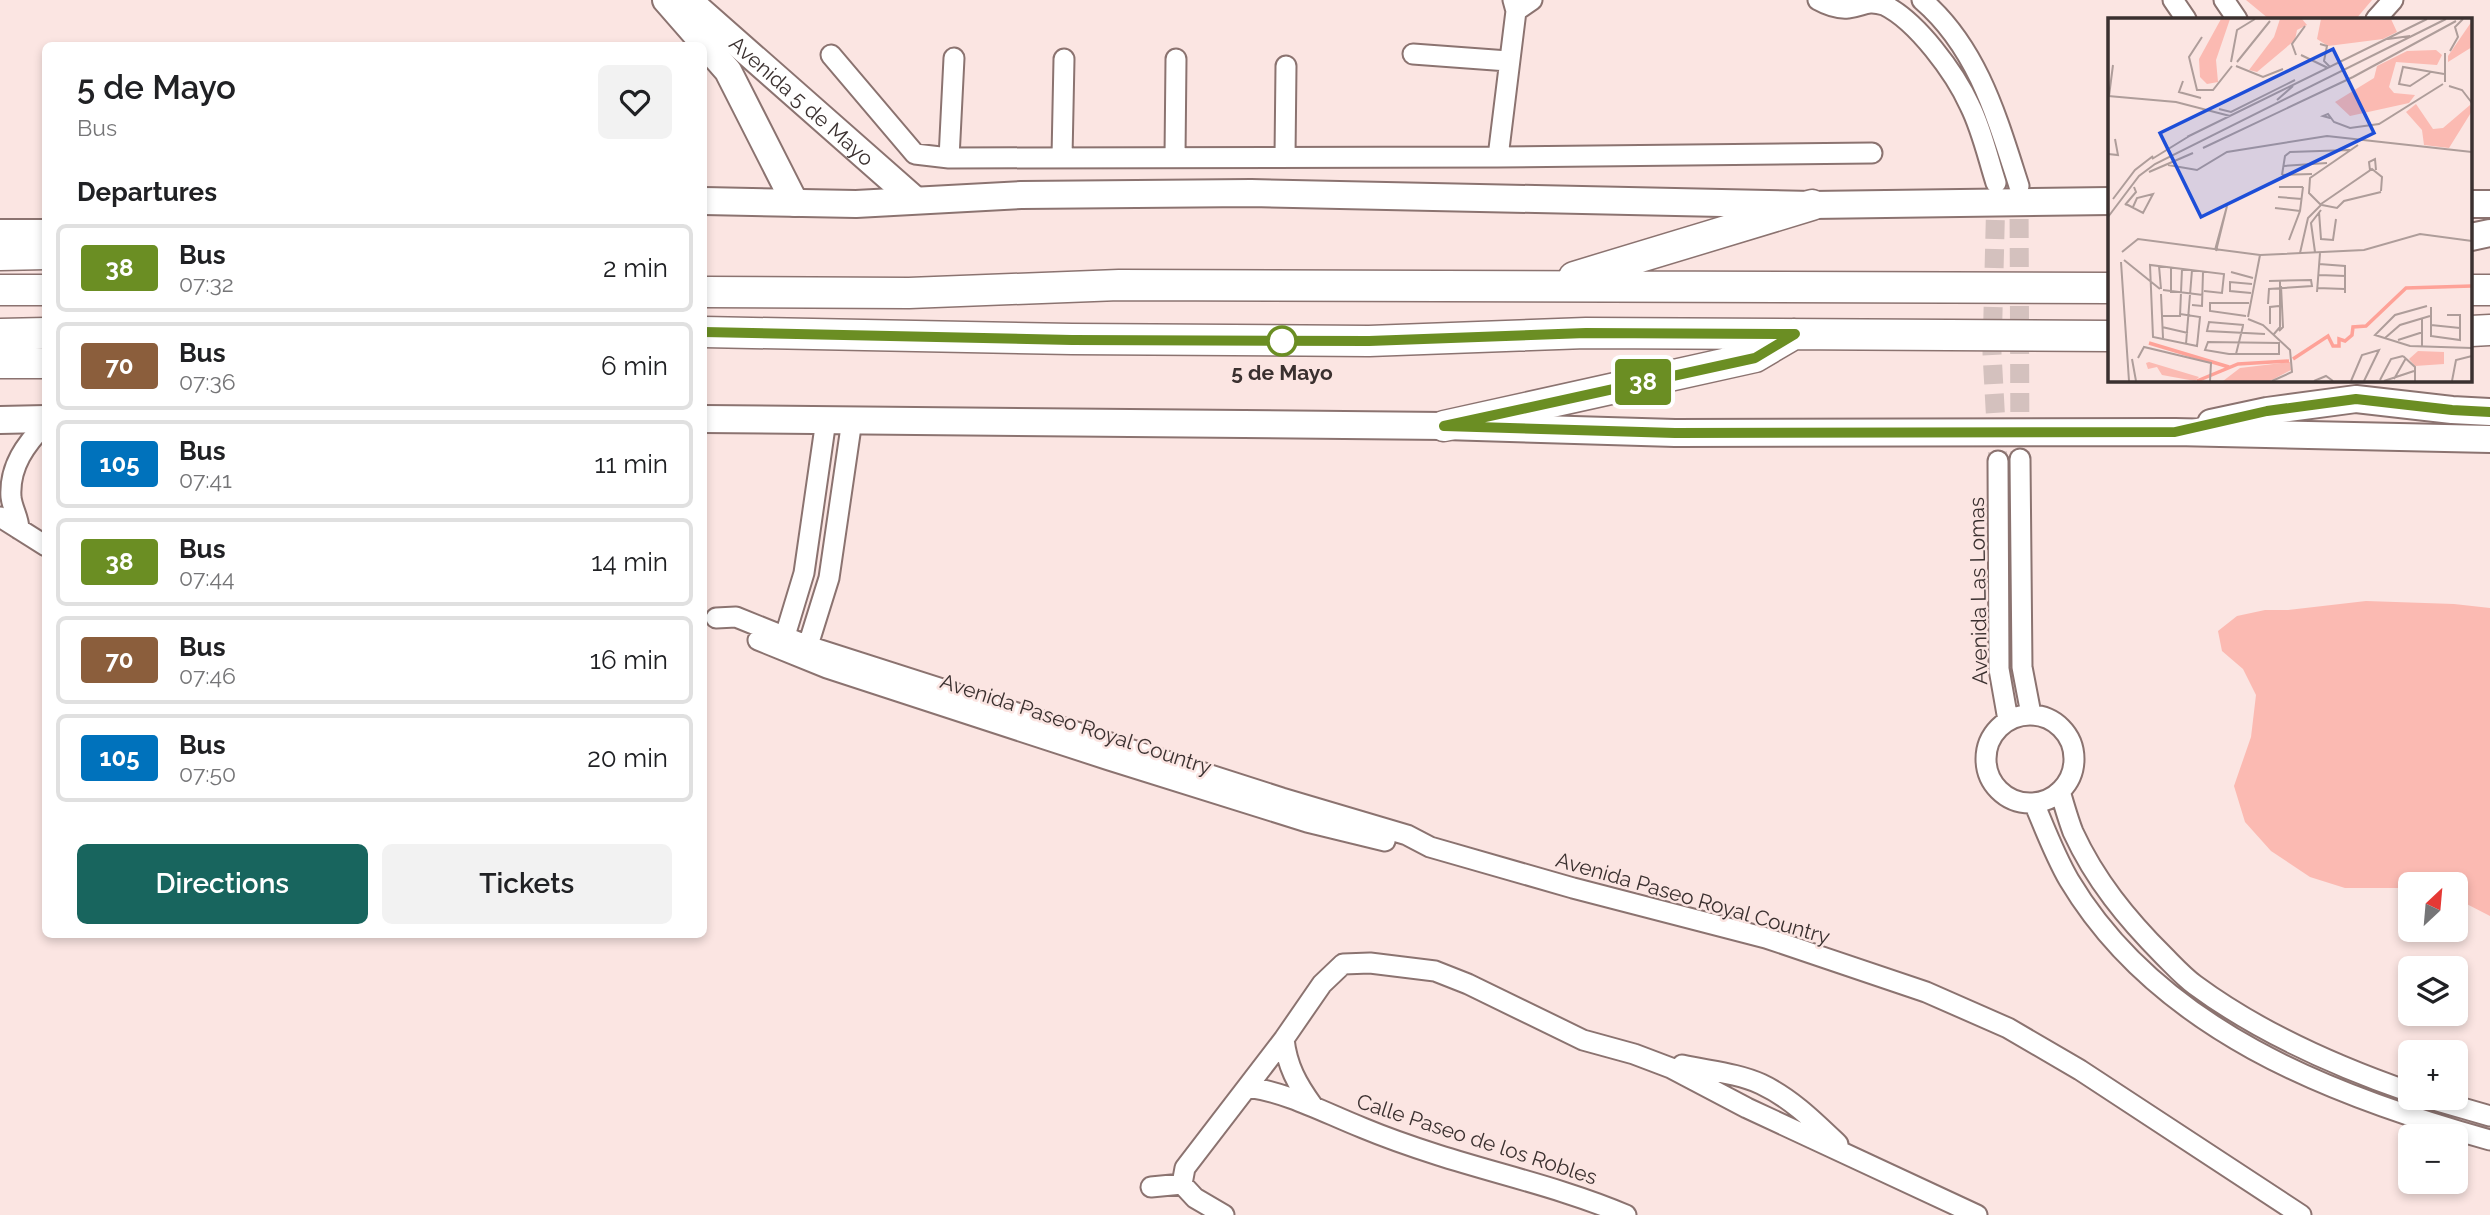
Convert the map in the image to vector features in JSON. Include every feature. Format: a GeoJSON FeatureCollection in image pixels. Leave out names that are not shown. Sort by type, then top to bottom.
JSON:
{"type":"FeatureCollection","features":[{"type":"Feature","properties":{"kind":"highway"},"geometry":{"type":"LineString","coordinates":[[1543,286],[1812,205]]}},
{"type":"Feature","properties":{"kind":"highway"},"geometry":{"type":"LineString","coordinates":[[0,255],[42,254]]}},
{"type":"Feature","properties":{"kind":"highway"},"geometry":{"type":"LineString","coordinates":[[707,292],[909,293],[1119,285],[2108,288]]}},
{"type":"Feature","properties":{"kind":"highway"},"geometry":{"type":"LineString","coordinates":[[0,290],[42,290]]}},
{"type":"Feature","properties":{"kind":"highway"},"geometry":{"type":"LineString","coordinates":[[2472,290],[2490,290]]}},
{"type":"Feature","properties":{"kind":"highway"},"geometry":{"type":"LineString","coordinates":[[2472,331],[2490,330]]}},
{"type":"Feature","properties":{"kind":"highway"},"geometry":{"type":"LineString","coordinates":[[707,332],[1072,340],[1356,341],[1586,333],[2108,336]]}},
{"type":"Feature","properties":{"kind":"highway"},"geometry":{"type":"LineString","coordinates":[[0,334],[42,333]]}},
{"type":"Feature","properties":{"kind":"highway"},"geometry":{"type":"LineString","coordinates":[[1444,426],[1755,358],[1795,334]]}},
{"type":"Feature","properties":{"kind":"highway"},"geometry":{"type":"LineString","coordinates":[[0,363],[42,363]]}},
{"type":"Feature","properties":{"kind":"main road","name":"Avenida 5 de Mayo"},"geometry":{"type":"LineString","coordinates":[[666,0],[703,42]]}},
{"type":"Feature","properties":{"kind":"main road","name":"Avenida 5 de Mayo"},"geometry":{"type":"LineString","coordinates":[[688,0],[915,200]]}},
{"type":"Feature","properties":{"kind":"main road","name":"Avenida 5 de Mayo"},"geometry":{"type":"LineString","coordinates":[[707,46],[729,71],[795,203]]}},
{"type":"Feature","properties":{"kind":"main road"},"geometry":{"type":"LineString","coordinates":[[707,201],[856,204],[1021,195],[1251,192],[1812,205],[2108,201]]}},
{"type":"Feature","properties":{"kind":"main road"},"geometry":{"type":"LineString","coordinates":[[2046,202],[2108,220]]}},
{"type":"Feature","properties":{"kind":"main road"},"geometry":{"type":"LineString","coordinates":[[2472,204],[2490,204]]}},
{"type":"Feature","properties":{"kind":"main road"},"geometry":{"type":"LineString","coordinates":[[0,233],[42,233]]}},
{"type":"Feature","properties":{"kind":"main road"},"geometry":{"type":"LineString","coordinates":[[2472,237],[2490,233]]}},
{"type":"Feature","properties":{"kind":"main road"},"geometry":{"type":"LineString","coordinates":[[2175,432],[2267,411],[2356,399],[2490,412]]}},
{"type":"Feature","properties":{"kind":"main road"},"geometry":{"type":"LineString","coordinates":[[707,419],[1444,426],[1675,433],[2175,432],[2490,439]]}},
{"type":"Feature","properties":{"kind":"main road"},"geometry":{"type":"LineString","coordinates":[[0,420],[42,421]]}},
{"type":"Feature","properties":{"kind":"street"},"geometry":{"type":"LineString","coordinates":[[1818,0],[1830,7],[1849,8],[1867,0],[1884,5],[1918,30],[1940,57],[1970,106],[1996,183]]}},
{"type":"Feature","properties":{"kind":"street"},"geometry":{"type":"LineString","coordinates":[[1922,0],[1956,37],[1975,67],[1991,99],[2019,186]]}},
{"type":"Feature","properties":{"kind":"street"},"geometry":{"type":"LineString","coordinates":[[2173,0],[2185,18]]}},
{"type":"Feature","properties":{"kind":"street"},"geometry":{"type":"LineString","coordinates":[[2224,0],[2235,18]]}},
{"type":"Feature","properties":{"kind":"street"},"geometry":{"type":"LineString","coordinates":[[2377,18],[2393,0]]}},
{"type":"Feature","properties":{"kind":"street"},"geometry":{"type":"LineString","coordinates":[[1498,157],[1508,61],[1520,4]]}},
{"type":"Feature","properties":{"kind":"street"},"geometry":{"type":"LineString","coordinates":[[1413,54],[1508,61]]}},
{"type":"Feature","properties":{"kind":"street"},"geometry":{"type":"LineString","coordinates":[[831,55],[915,154],[949,158],[1872,153]]}},
{"type":"Feature","properties":{"kind":"street"},"geometry":{"type":"LineString","coordinates":[[949,158],[954,58]]}},
{"type":"Feature","properties":{"kind":"street"},"geometry":{"type":"LineString","coordinates":[[1062,157],[1064,59]]}},
{"type":"Feature","properties":{"kind":"street"},"geometry":{"type":"LineString","coordinates":[[1175,156],[1176,59]]}},
{"type":"Feature","properties":{"kind":"street"},"geometry":{"type":"LineString","coordinates":[[1285,156],[1286,66]]}},
{"type":"Feature","properties":{"kind":"street"},"geometry":{"type":"LineString","coordinates":[[783,644],[804,573],[839,420]]}},
{"type":"Feature","properties":{"kind":"street"},"geometry":{"type":"LineString","coordinates":[[806,653],[829,578],[839,420]]}},
{"type":"Feature","properties":{"kind":"street"},"geometry":{"type":"LineString","coordinates":[[19,529],[19,521],[11,500],[12,475],[29,442],[42,426]]}},
{"type":"Feature","properties":{"kind":"street","name":"Avenida Las Lomas"},"geometry":{"type":"LineString","coordinates":[[2020,459],[2022,667],[2031,714]]}},
{"type":"Feature","properties":{"kind":"street","name":"Avenida Las Lomas"},"geometry":{"type":"LineString","coordinates":[[1998,461],[1999,669],[2008,720]]}},
{"type":"Feature","properties":{"kind":"street"},"geometry":{"type":"LineString","coordinates":[[0,517],[42,543]]}},
{"type":"Feature","properties":{"kind":"street"},"geometry":{"type":"LineString","coordinates":[[804,573],[829,578]]}},
{"type":"Feature","properties":{"kind":"street","name":"Avenida Paseo Royal Country"},"geometry":{"type":"LineString","coordinates":[[710,616],[732,629],[1405,846],[1430,847],[1573,888],[1766,938],[1926,992],[2008,1028],[2080,1070],[2301,1215]]}},
{"type":"Feature","properties":{"kind":"street"},"geometry":{"type":"LineString","coordinates":[[2031,714],[2044,716],[2056,723],[2071,743],[2074,756],[2073,769],[2060,791],[2048,799],[2034,803],[2021,802],[2000,791],[1986,769],[1985,754],[1989,740],[1997,729],[2008,720],[2031,714]]}},
{"type":"Feature","properties":{"kind":"street"},"geometry":{"type":"LineString","coordinates":[[2060,791],[2072,830],[2090,865],[2118,906],[2193,984],[2246,1019],[2300,1047],[2363,1076],[2398,1088]]}},
{"type":"Feature","properties":{"kind":"street"},"geometry":{"type":"LineString","coordinates":[[2034,803],[2069,880],[2097,921],[2142,970],[2181,1004],[2235,1041],[2353,1096],[2424,1122],[2490,1140]]}},
{"type":"Feature","properties":{"kind":"street"},"geometry":{"type":"LineString","coordinates":[[1182,1184],[1185,1168],[1284,1039],[1322,984],[1343,964],[1370,963],[1435,971],[1468,984],[1583,1040],[1760,1083],[1811,1117],[1849,1154]]}},
{"type":"Feature","properties":{"kind":"street"},"geometry":{"type":"LineString","coordinates":[[1284,1039],[1286,1058],[1295,1081],[1313,1106]]}},
{"type":"Feature","properties":{"kind":"street"},"geometry":{"type":"LineString","coordinates":[[1634,1054],[1671,1068],[1747,1108],[1977,1215]]}},
{"type":"Feature","properties":{"kind":"street","name":"Calle Paseo de los Robles"},"geometry":{"type":"LineString","coordinates":[[1248,1087],[1265,1089],[1426,1151],[1573,1194],[1626,1215]]}},
{"type":"Feature","properties":{"kind":"street"},"geometry":{"type":"LineString","coordinates":[[2468,1110],[2490,1116]]}},
{"type":"Feature","properties":{"kind":"street"},"geometry":{"type":"LineString","coordinates":[[1151,1186],[1182,1184]]}},
{"type":"Feature","properties":{"kind":"street"},"geometry":{"type":"LineString","coordinates":[[1182,1184],[1195,1198],[1224,1215]]}},
{"type":"Feature","properties":{"kind":"shaded area"},"geometry":{"type":"Polygon","coordinates":[[[2246,0],[2372,0],[2357,18],[2268,18],[2246,0]]]}},
{"type":"Feature","properties":{"kind":"shaded area"},"geometry":{"type":"Polygon","coordinates":[[[2366,601],[2490,608],[2490,916],[2468,905],[2468,872],[2398,872],[2398,888],[2345,888],[2310,877],[2271,851],[2245,822],[2234,786],[2251,737],[2256,695],[2243,669],[2222,651],[2218,631],[2237,616],[2265,610],[2366,601]]]}},
{"type":"Feature","properties":{"kind":"tunnel"},"geometry":{"type":"LineString","coordinates":[[2019,190],[2020,459]]}},
{"type":"Feature","properties":{"kind":"tunnel"},"geometry":{"type":"LineString","coordinates":[[1996,191],[1992,353],[1998,461]]}},
{"type":"Feature","properties":{"kind":"bus line","name":"38"},"geometry":{"type":"LineString","coordinates":[[707,332],[1072,340],[1369,341],[1586,333],[1795,334],[1755,358],[1444,426],[1675,433],[2175,432],[2267,411],[2356,399],[2490,412]]}},
{"type":"Feature","properties":{"kind":"place","name":"5 de Mayo"},"geometry":{"type":"Point","coordinates":[1282,341]}}]}
